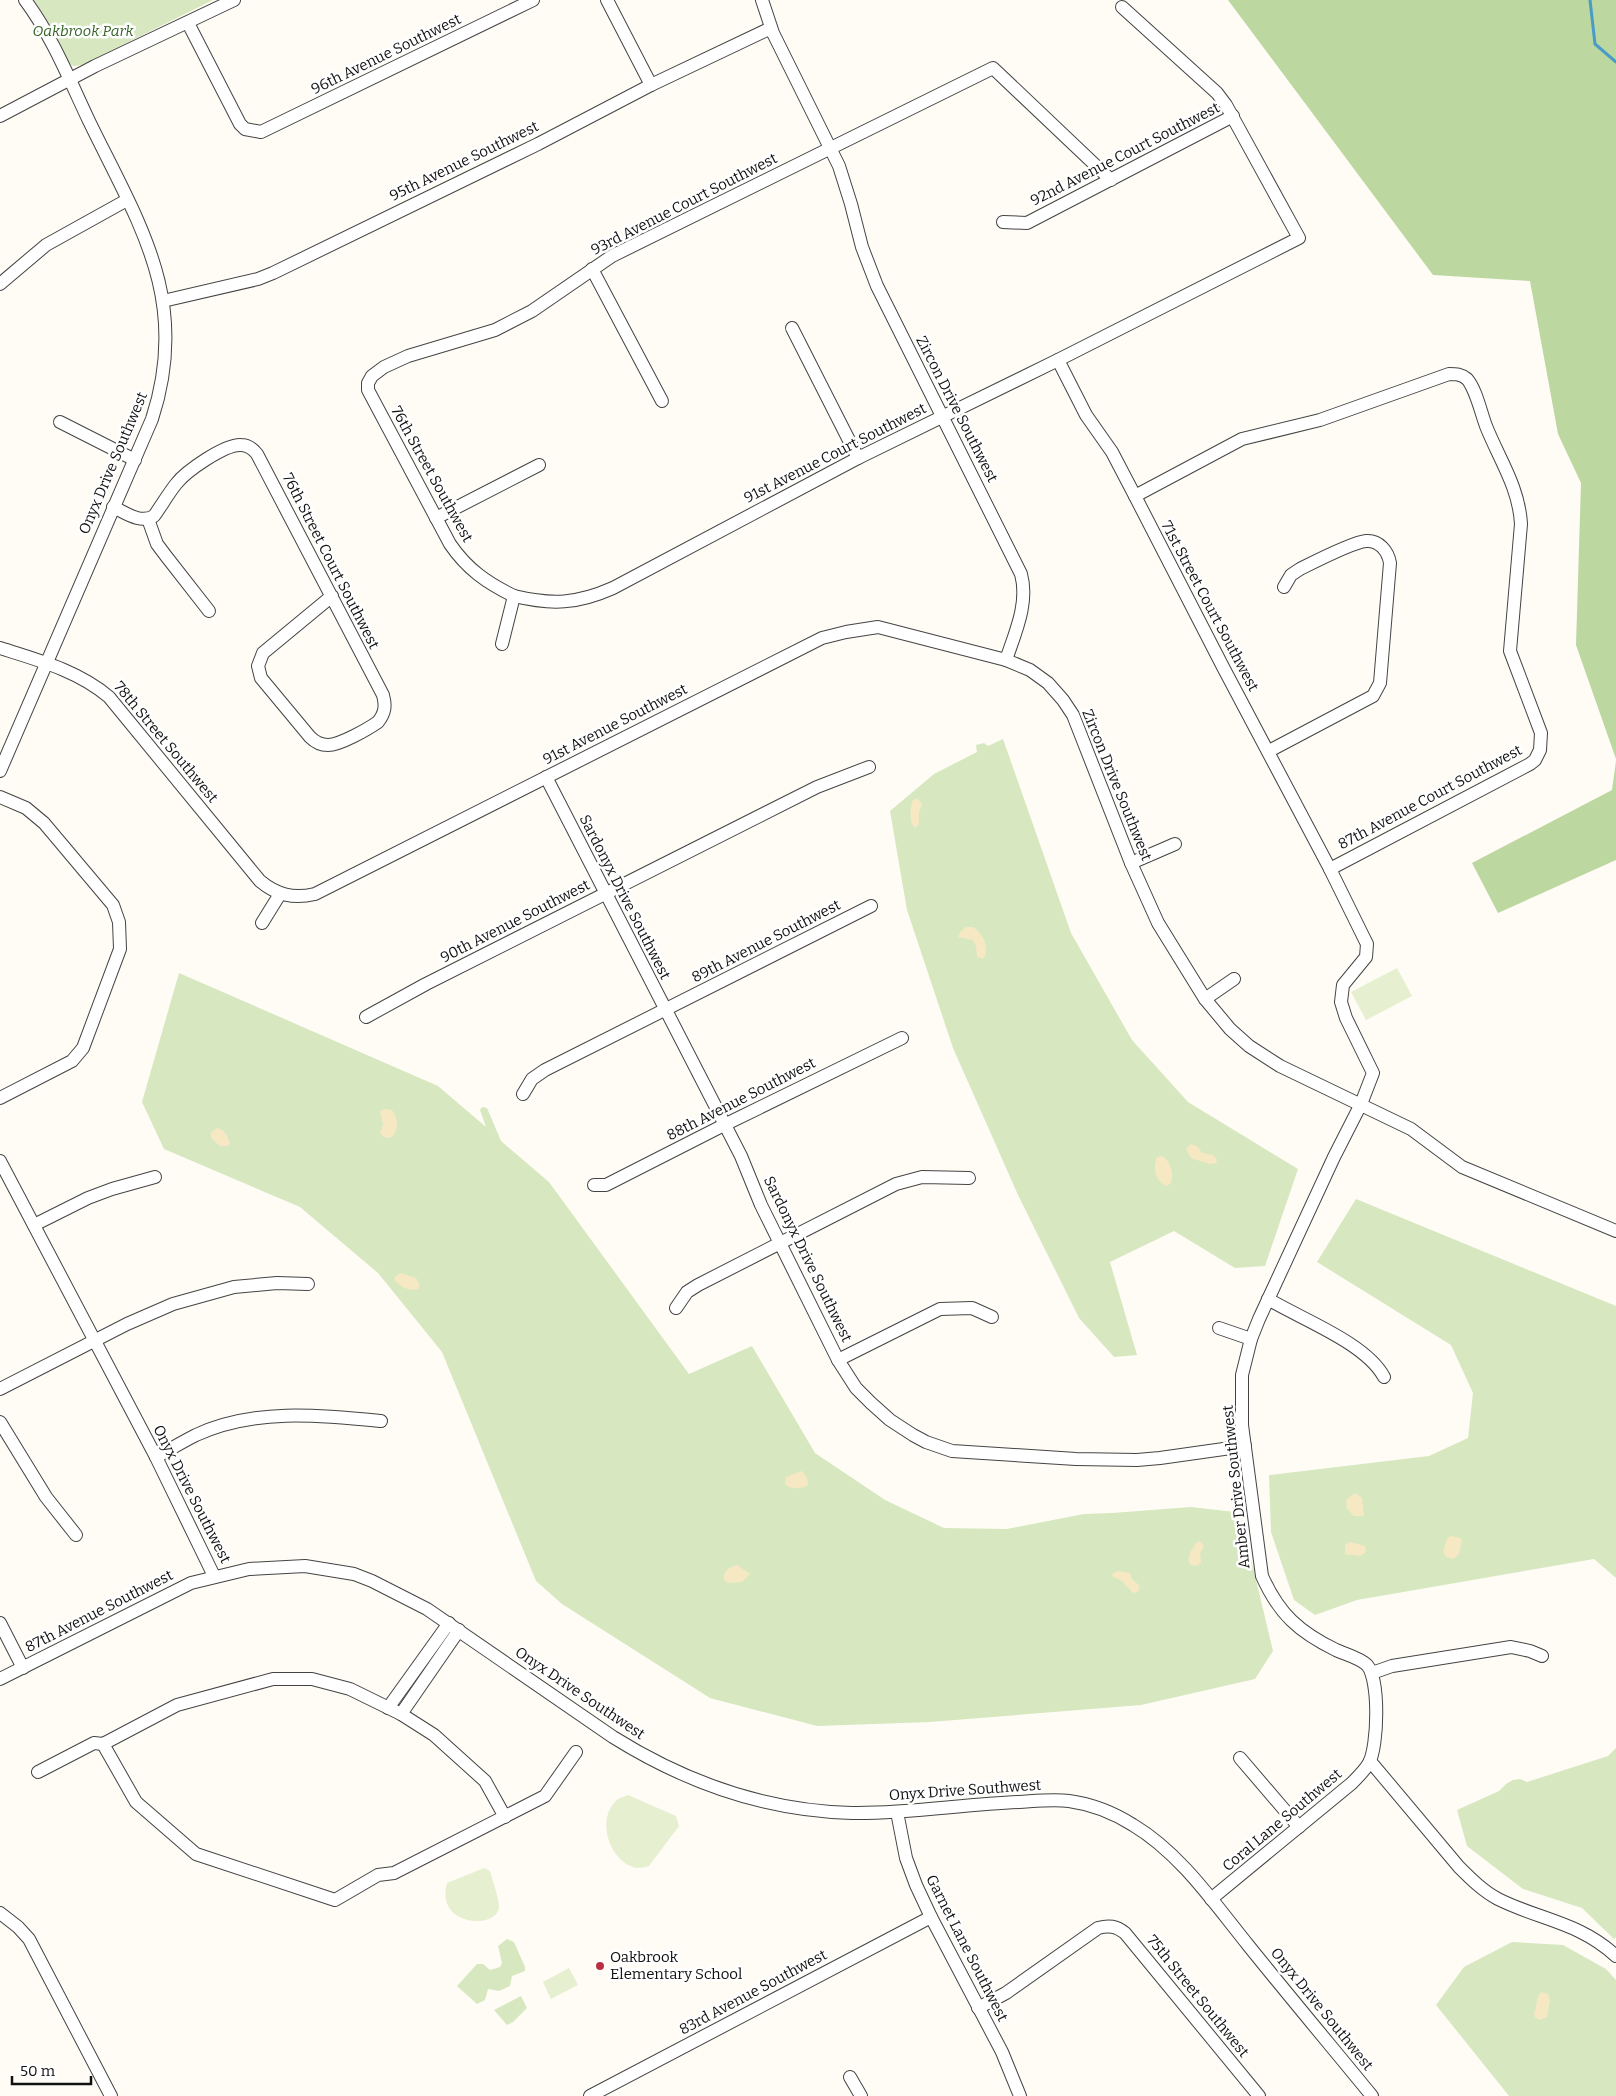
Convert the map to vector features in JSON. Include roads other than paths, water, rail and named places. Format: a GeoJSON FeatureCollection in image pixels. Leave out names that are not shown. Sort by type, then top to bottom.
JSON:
{"type":"FeatureCollection","features":[{"type":"Feature","properties":{"kind":"street","name":"Onyx Drive Southwest"},"geometry":{"type":"LineString","coordinates":[[0,771],[45,663],[152,420],[161,389],[166,354],[164,301],[148,243],[70,80],[34,11],[25,0]]}},
{"type":"Feature","properties":{"kind":"street"},"geometry":{"type":"LineString","coordinates":[[0,116],[95,66],[234,0]]}},
{"type":"Feature","properties":{"kind":"street","name":"96th Avenue Southwest"},"geometry":{"type":"LineString","coordinates":[[188,23],[237,119],[245,129],[261,132],[533,0]]}},
{"type":"Feature","properties":{"kind":"street"},"geometry":{"type":"LineString","coordinates":[[607,0],[651,85]]}},
{"type":"Feature","properties":{"kind":"street","name":"Zircon Drive Southwest"},"geometry":{"type":"LineString","coordinates":[[762,0],[771,28],[839,166],[852,204],[862,247],[877,286],[1013,558],[1023,583],[1023,605],[1006,660],[1030,670],[1048,683],[1063,700],[1073,716],[1131,863],[1158,923],[1205,999],[1230,1029],[1249,1046],[1280,1066],[1411,1129],[1462,1167],[1616,1231]]}},
{"type":"Feature","properties":{"kind":"street"},"geometry":{"type":"LineString","coordinates":[[1122,7],[1217,93],[1233,116]]}},
{"type":"Feature","properties":{"kind":"street","name":"95th Avenue Southwest"},"geometry":{"type":"LineString","coordinates":[[164,301],[258,279],[538,144],[651,85],[771,28]]}},
{"type":"Feature","properties":{"kind":"street","name":"93rd Avenue Court Southwest"},"geometry":{"type":"LineString","coordinates":[[368,383],[377,371],[408,356],[495,330],[512,322],[532,311],[621,252],[993,68],[1111,180]]}},
{"type":"Feature","properties":{"kind":"street","name":"92nd Avenue Court Southwest"},"geometry":{"type":"LineString","coordinates":[[1003,222],[1027,223],[1233,116]]}},
{"type":"Feature","properties":{"kind":"street","name":"91st Avenue Court Southwest"},"geometry":{"type":"LineString","coordinates":[[514,596],[536,601],[555,602],[575,601],[594,596],[858,458],[1058,360],[1299,238],[1233,116]]}},
{"type":"Feature","properties":{"kind":"street"},"geometry":{"type":"LineString","coordinates":[[0,284],[34,254],[59,236],[127,200]]}},
{"type":"Feature","properties":{"kind":"street"},"geometry":{"type":"LineString","coordinates":[[592,270],[662,401]]}},
{"type":"Feature","properties":{"kind":"street"},"geometry":{"type":"LineString","coordinates":[[792,328],[858,458]]}},
{"type":"Feature","properties":{"kind":"street","name":"71st Street Court Southwest"},"geometry":{"type":"LineString","coordinates":[[1058,360],[1086,415],[1112,452],[1330,869]]}},
{"type":"Feature","properties":{"kind":"street","name":"87th Avenue Court Southwest"},"geometry":{"type":"LineString","coordinates":[[1135,496],[1242,439],[1320,420],[1436,378],[1457,374],[1469,382],[1486,428],[1510,476],[1518,506],[1521,524],[1510,651],[1541,734],[1540,750],[1535,760],[1530,764],[1330,869]]}},
{"type":"Feature","properties":{"kind":"street","name":"76th Street Southwest"},"geometry":{"type":"LineString","coordinates":[[368,383],[368,390],[450,544],[470,569],[488,582],[514,596]]}},
{"type":"Feature","properties":{"kind":"street"},"geometry":{"type":"LineString","coordinates":[[60,422],[135,460]]}},
{"type":"Feature","properties":{"kind":"street","name":"76th Street Court Southwest"},"geometry":{"type":"LineString","coordinates":[[148,519],[154,516],[176,484],[196,466],[234,446],[240,445],[252,448],[257,454],[332,596],[385,701],[383,716],[378,722],[335,744],[326,745],[314,741],[310,737],[261,678],[258,669],[260,659],[264,653],[332,596]]}},
{"type":"Feature","properties":{"kind":"street"},"geometry":{"type":"LineString","coordinates":[[436,518],[539,465]]}},
{"type":"Feature","properties":{"kind":"street"},"geometry":{"type":"LineString","coordinates":[[113,507],[136,518],[148,519],[157,544],[209,611]]}},
{"type":"Feature","properties":{"kind":"street"},"geometry":{"type":"LineString","coordinates":[[1269,751],[1356,705],[1372,696],[1376,691],[1380,683],[1390,563],[1386,550],[1379,544],[1365,541],[1300,569],[1290,575],[1284,587]]}},
{"type":"Feature","properties":{"kind":"street"},"geometry":{"type":"LineString","coordinates":[[502,644],[514,596]]}},
{"type":"Feature","properties":{"kind":"street","name":"91st Avenue Southwest"},"geometry":{"type":"LineString","coordinates":[[280,894],[303,897],[315,894],[811,642],[834,634],[878,627],[1006,660]]}},
{"type":"Feature","properties":{"kind":"street","name":"78th Street Southwest"},"geometry":{"type":"LineString","coordinates":[[0,648],[85,679],[110,697],[260,881],[269,889],[280,894]]}},
{"type":"Feature","properties":{"kind":"street","name":"90th Avenue Southwest"},"geometry":{"type":"LineString","coordinates":[[366,1017],[426,984],[817,787],[869,767]]}},
{"type":"Feature","properties":{"kind":"street","name":"Sardonyx Drive Southwest"},"geometry":{"type":"LineString","coordinates":[[546,777],[744,1163],[780,1244],[838,1360],[856,1388],[890,1420],[926,1442],[952,1451],[1076,1459],[1136,1460],[1245,1446]]}},
{"type":"Feature","properties":{"kind":"street"},"geometry":{"type":"LineString","coordinates":[[0,797],[26,808],[44,823],[112,905],[121,931],[120,949],[83,1048],[78,1055],[72,1061],[0,1098]]}},
{"type":"Feature","properties":{"kind":"street"},"geometry":{"type":"LineString","coordinates":[[1131,863],[1175,844]]}},
{"type":"Feature","properties":{"kind":"street","name":"Amber Drive Southwest"},"geometry":{"type":"LineString","coordinates":[[1330,869],[1367,944],[1365,960],[1343,985],[1341,1002],[1349,1025],[1373,1069],[1370,1084],[1361,1104],[1334,1157],[1251,1339],[1242,1376],[1242,1424],[1262,1576],[1272,1597],[1281,1611],[1298,1629],[1366,1664],[1372,1673]]}},
{"type":"Feature","properties":{"kind":"street"},"geometry":{"type":"LineString","coordinates":[[262,923],[280,894]]}},
{"type":"Feature","properties":{"kind":"street","name":"89th Avenue Southwest"},"geometry":{"type":"LineString","coordinates":[[523,1094],[532,1079],[545,1070],[871,906]]}},
{"type":"Feature","properties":{"kind":"street"},"geometry":{"type":"LineString","coordinates":[[1205,999],[1234,980]]}},
{"type":"Feature","properties":{"kind":"street","name":"88th Avenue Southwest"},"geometry":{"type":"LineString","coordinates":[[594,1185],[606,1185],[902,1038]]}},
{"type":"Feature","properties":{"kind":"street","name":"Onyx Drive Southwest"},"geometry":{"type":"LineString","coordinates":[[0,1160],[156,1458],[214,1576],[269,1567],[305,1566],[354,1574],[372,1581],[427,1609],[454,1626],[613,1738],[639,1754],[695,1780],[734,1794],[810,1811],[853,1813],[898,1812],[1013,1802],[1067,1801],[1115,1815],[1146,1834],[1179,1863],[1211,1899],[1372,2096]]}},
{"type":"Feature","properties":{"kind":"street"},"geometry":{"type":"LineString","coordinates":[[34,1225],[88,1198],[155,1177]]}},
{"type":"Feature","properties":{"kind":"street"},"geometry":{"type":"LineString","coordinates":[[676,1308],[687,1292],[698,1285],[905,1181],[922,1177],[970,1178]]}},
{"type":"Feature","properties":{"kind":"street"},"geometry":{"type":"LineString","coordinates":[[0,1389],[156,1310],[215,1291],[256,1284],[308,1284]]}},
{"type":"Feature","properties":{"kind":"street"},"geometry":{"type":"LineString","coordinates":[[1268,1299],[1350,1344],[1380,1370],[1384,1377]]}},
{"type":"Feature","properties":{"kind":"street"},"geometry":{"type":"LineString","coordinates":[[838,1360],[940,1310],[972,1308],[992,1317]]}},
{"type":"Feature","properties":{"kind":"street"},"geometry":{"type":"LineString","coordinates":[[1219,1328],[1251,1339]]}},
{"type":"Feature","properties":{"kind":"street"},"geometry":{"type":"LineString","coordinates":[[156,1458],[197,1435],[224,1425],[254,1418],[324,1416],[381,1422]]}},
{"type":"Feature","properties":{"kind":"street"},"geometry":{"type":"LineString","coordinates":[[0,1422],[41,1489],[76,1534]]}},
{"type":"Feature","properties":{"kind":"street","name":"87th Avenue Southwest"},"geometry":{"type":"LineString","coordinates":[[0,1679],[191,1582],[214,1576]]}},
{"type":"Feature","properties":{"kind":"street"},"geometry":{"type":"LineString","coordinates":[[0,1623],[23,1668]]}},
{"type":"Feature","properties":{"kind":"street"},"geometry":{"type":"LineString","coordinates":[[388,1708],[454,1626]]}},
{"type":"Feature","properties":{"kind":"street"},"geometry":{"type":"LineString","coordinates":[[401,1714],[454,1626]]}},
{"type":"Feature","properties":{"kind":"street"},"geometry":{"type":"LineString","coordinates":[[1542,1656],[1530,1651],[1511,1648],[1392,1666],[1372,1673],[1375,1690],[1375,1730],[1370,1761],[1459,1867],[1475,1883],[1496,1898],[1583,1932],[1616,1956]]}},
{"type":"Feature","properties":{"kind":"street"},"geometry":{"type":"LineString","coordinates":[[38,1772],[94,1743],[103,1744],[177,1705],[273,1679],[312,1678],[350,1689],[401,1714],[434,1735],[485,1780],[505,1817]]}},
{"type":"Feature","properties":{"kind":"street"},"geometry":{"type":"LineString","coordinates":[[103,1744],[136,1802],[196,1854],[335,1900],[378,1876],[394,1873],[545,1796],[576,1752]]}},
{"type":"Feature","properties":{"kind":"street"},"geometry":{"type":"LineString","coordinates":[[1240,1758],[1298,1827]]}},
{"type":"Feature","properties":{"kind":"street","name":"Coral Lane Southwest"},"geometry":{"type":"LineString","coordinates":[[1211,1899],[1352,1783],[1370,1761]]}},
{"type":"Feature","properties":{"kind":"street","name":"Garnet Lane Southwest"},"geometry":{"type":"LineString","coordinates":[[898,1812],[906,1858],[931,1917],[1002,2052],[1020,2096]]}},
{"type":"Feature","properties":{"kind":"street"},"geometry":{"type":"LineString","coordinates":[[0,1913],[18,1927],[29,1939],[111,2096]]}},
{"type":"Feature","properties":{"kind":"street","name":"83rd Avenue Southwest"},"geometry":{"type":"LineString","coordinates":[[590,2096],[931,1917]]}},
{"type":"Feature","properties":{"kind":"street","name":"75th Street Southwest"},"geometry":{"type":"LineString","coordinates":[[978,2008],[1006,1993],[1091,1932],[1106,1926],[1118,1928],[1125,1933],[1259,2096]]}},
{"type":"Feature","properties":{"kind":"street"},"geometry":{"type":"LineString","coordinates":[[850,2077],[861,2096]]}},
{"type":"Feature","properties":{"kind":"waterway"},"geometry":{"type":"LineString","coordinates":[[1590,0],[1595,44],[1616,62]]}},
{"type":"Feature","properties":{"kind":"place","name":"Oakbrook Elementary School"},"geometry":{"type":"Point","coordinates":[600,1966]}},
{"type":"Feature","properties":{"kind":"park label","name":"Oakbrook Park"},"geometry":{"type":"Point","coordinates":[83,31]}}]}
